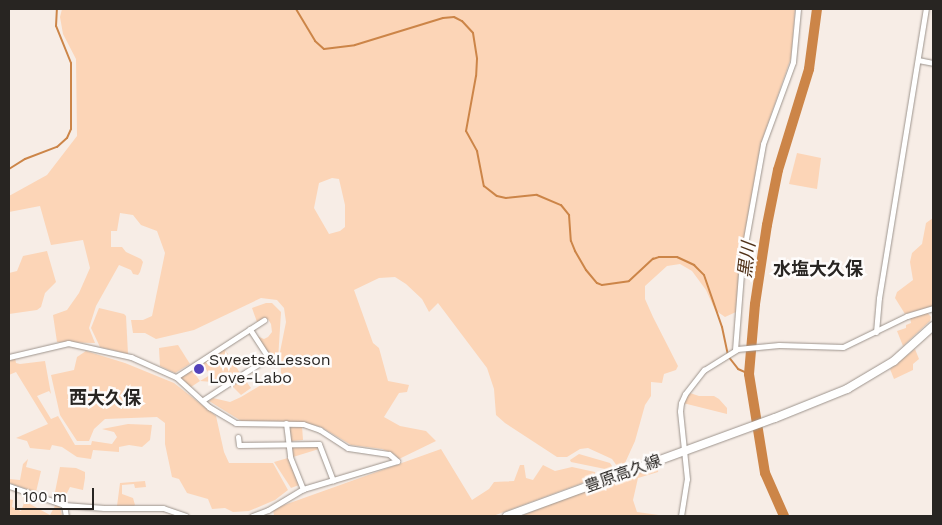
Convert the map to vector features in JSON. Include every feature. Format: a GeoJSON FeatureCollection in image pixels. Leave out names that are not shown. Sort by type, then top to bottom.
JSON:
{"type":"FeatureCollection","features":[{"type":"Feature","properties":{"kind":"main road","name":"豊原高久線"},"geometry":{"type":"LineString","coordinates":[[507,516],[775,418],[864,380],[894,361],[933,326]]}},
{"type":"Feature","properties":{"kind":"street"},"geometry":{"type":"LineString","coordinates":[[735,350],[742,261],[763,144],[793,62],[798,9]]}},
{"type":"Feature","properties":{"kind":"street"},"geometry":{"type":"LineString","coordinates":[[876,332],[879,298],[926,9]]}},
{"type":"Feature","properties":{"kind":"street"},"geometry":{"type":"LineString","coordinates":[[918,60],[933,63]]}},
{"type":"Feature","properties":{"kind":"street"},"geometry":{"type":"LineString","coordinates":[[682,516],[687,488],[680,412],[681,403],[696,379],[722,357],[735,350],[767,346],[842,347],[907,316],[933,308]]}},
{"type":"Feature","properties":{"kind":"street"},"geometry":{"type":"LineString","coordinates":[[176,377],[264,320]]}},
{"type":"Feature","properties":{"kind":"street"},"geometry":{"type":"LineString","coordinates":[[203,400],[266,359],[266,354],[250,329]]}},
{"type":"Feature","properties":{"kind":"street"},"geometry":{"type":"LineString","coordinates":[[9,357],[51,346],[78,344],[131,357],[176,377],[216,412],[236,423],[303,424],[315,427],[348,448],[389,454],[397,461],[303,489],[268,510],[252,516]]}},
{"type":"Feature","properties":{"kind":"street"},"geometry":{"type":"LineString","coordinates":[[286,423],[287,444],[303,489]]}},
{"type":"Feature","properties":{"kind":"street"},"geometry":{"type":"LineString","coordinates":[[238,437],[239,445],[319,444],[333,480]]}},
{"type":"Feature","properties":{"kind":"street"},"geometry":{"type":"LineString","coordinates":[[9,486],[64,505],[104,508],[163,508],[186,516]]}},
{"type":"Feature","properties":{"kind":"street"},"geometry":{"type":"LineString","coordinates":[[64,505],[66,516]]}},
{"type":"Feature","properties":{"kind":"shaded area"},"geometry":{"type":"Polygon","coordinates":[[[62,9],[795,9],[791,58],[761,143],[740,260],[736,312],[725,317],[715,310],[706,290],[692,271],[680,264],[667,266],[645,286],[645,299],[678,366],[676,370],[664,374],[662,383],[651,382],[651,396],[645,405],[635,441],[625,463],[617,466],[612,459],[588,448],[580,449],[567,457],[557,457],[505,423],[496,415],[494,389],[487,368],[438,303],[429,312],[422,299],[406,284],[395,277],[379,278],[354,290],[373,343],[379,348],[388,381],[409,385],[407,392],[399,393],[384,417],[400,426],[426,431],[436,441],[399,459],[394,454],[382,449],[351,445],[321,427],[302,422],[243,422],[209,401],[213,398],[230,402],[281,373],[280,352],[286,322],[284,308],[277,300],[261,298],[194,330],[156,339],[145,333],[133,333],[131,320],[143,320],[152,316],[165,253],[157,231],[141,225],[133,215],[120,213],[117,231],[111,231],[111,247],[122,247],[126,252],[141,259],[143,262],[140,272],[138,275],[133,274],[131,270],[119,265],[96,306],[89,328],[95,343],[57,342],[53,315],[67,310],[79,293],[90,268],[83,240],[51,245],[40,206],[9,212],[9,196],[47,175],[77,136],[76,59],[63,34],[60,17],[62,9]],[[332,178],[319,183],[314,208],[329,234],[340,231],[345,227],[345,205],[339,179],[332,178]]]}},
{"type":"Feature","properties":{"kind":"shaded area"},"geometry":{"type":"Polygon","coordinates":[[[797,153],[821,158],[817,189],[789,184],[797,153]]]}},
{"type":"Feature","properties":{"kind":"shaded area"},"geometry":{"type":"Polygon","coordinates":[[[933,218],[933,306],[905,314],[895,298],[897,292],[913,280],[910,262],[912,253],[922,244],[926,223],[933,218]]]}},
{"type":"Feature","properties":{"kind":"shaded area"},"geometry":{"type":"Polygon","coordinates":[[[47,251],[56,282],[45,293],[41,307],[37,310],[9,314],[9,273],[17,271],[23,256],[47,251]]]}},
{"type":"Feature","properties":{"kind":"shaded area"},"geometry":{"type":"Polygon","coordinates":[[[272,303],[281,312],[278,360],[269,355],[257,336],[264,339],[272,332],[268,319],[257,322],[252,308],[272,303]]]}},
{"type":"Feature","properties":{"kind":"shaded area"},"geometry":{"type":"Polygon","coordinates":[[[99,308],[126,316],[128,354],[100,347],[91,328],[99,308]]]}},
{"type":"Feature","properties":{"kind":"shaded area"},"geometry":{"type":"Polygon","coordinates":[[[926,311],[931,317],[930,321],[903,346],[897,331],[906,328],[906,325],[911,323],[910,317],[926,311]]]}},
{"type":"Feature","properties":{"kind":"shaded area"},"geometry":{"type":"Polygon","coordinates":[[[178,345],[190,364],[175,373],[160,366],[159,348],[178,345]]]}},
{"type":"Feature","properties":{"kind":"shaded area"},"geometry":{"type":"Polygon","coordinates":[[[224,348],[240,373],[225,383],[200,381],[210,375],[202,363],[224,348]]]}},
{"type":"Feature","properties":{"kind":"shaded area"},"geometry":{"type":"Polygon","coordinates":[[[915,349],[919,359],[913,364],[913,370],[894,379],[890,369],[915,349]]]}},
{"type":"Feature","properties":{"kind":"shaded area"},"geometry":{"type":"Polygon","coordinates":[[[86,351],[125,363],[174,383],[216,416],[224,452],[229,463],[273,463],[288,490],[275,500],[249,511],[233,512],[225,508],[212,509],[208,499],[187,493],[179,479],[172,477],[165,444],[165,423],[157,417],[105,419],[94,429],[89,441],[77,441],[60,415],[51,375],[74,370],[77,357],[86,351]]]}},
{"type":"Feature","properties":{"kind":"shaded area"},"geometry":{"type":"Polygon","coordinates":[[[15,357],[16,363],[20,364],[45,361],[51,394],[49,391],[37,396],[51,419],[58,416],[75,445],[91,445],[92,441],[112,444],[117,437],[114,432],[102,429],[128,424],[152,425],[150,440],[142,447],[129,445],[119,447],[119,452],[93,450],[91,459],[77,457],[62,447],[52,445],[50,450],[30,448],[27,441],[16,438],[48,424],[16,372],[9,375],[9,359],[15,357]]]}},
{"type":"Feature","properties":{"kind":"shaded area"},"geometry":{"type":"Polygon","coordinates":[[[192,370],[200,381],[191,387],[180,378],[192,370]]]}},
{"type":"Feature","properties":{"kind":"shaded area"},"geometry":{"type":"Polygon","coordinates":[[[243,377],[251,388],[241,395],[231,385],[243,377]]]}},
{"type":"Feature","properties":{"kind":"shaded area"},"geometry":{"type":"Polygon","coordinates":[[[690,393],[699,396],[714,396],[727,408],[727,414],[683,403],[690,393]]]}},
{"type":"Feature","properties":{"kind":"shaded area"},"geometry":{"type":"Polygon","coordinates":[[[291,426],[302,426],[303,440],[292,441],[289,439],[291,426]]]}},
{"type":"Feature","properties":{"kind":"shaded area"},"geometry":{"type":"Polygon","coordinates":[[[316,445],[319,449],[293,457],[290,450],[293,446],[316,445]]]}},
{"type":"Feature","properties":{"kind":"shaded area"},"geometry":{"type":"Polygon","coordinates":[[[441,449],[472,500],[489,489],[494,482],[514,481],[520,465],[524,465],[526,478],[533,480],[543,465],[555,471],[572,467],[595,472],[596,478],[493,516],[274,516],[273,509],[441,449]]]}},
{"type":"Feature","properties":{"kind":"shaded area"},"geometry":{"type":"Polygon","coordinates":[[[579,454],[610,463],[614,469],[610,470],[571,462],[570,460],[579,454]]]}},
{"type":"Feature","properties":{"kind":"shaded area"},"geometry":{"type":"Polygon","coordinates":[[[288,458],[299,485],[291,488],[274,462],[288,458]]]}},
{"type":"Feature","properties":{"kind":"shaded area"},"geometry":{"type":"Polygon","coordinates":[[[28,459],[26,467],[41,471],[36,492],[9,483],[9,479],[20,480],[23,464],[28,459]]]}},
{"type":"Feature","properties":{"kind":"shaded area"},"geometry":{"type":"Polygon","coordinates":[[[659,465],[658,472],[638,478],[633,500],[637,512],[666,516],[521,516],[604,483],[659,465]]]}},
{"type":"Feature","properties":{"kind":"shaded area"},"geometry":{"type":"Polygon","coordinates":[[[60,467],[76,468],[85,472],[83,490],[70,487],[63,501],[54,497],[60,467]]]}},
{"type":"Feature","properties":{"kind":"shaded area"},"geometry":{"type":"Polygon","coordinates":[[[145,481],[146,487],[135,488],[134,484],[122,485],[122,494],[133,498],[135,505],[117,506],[120,483],[145,481]]]}},
{"type":"Feature","properties":{"kind":"shaded area"},"geometry":{"type":"Polygon","coordinates":[[[27,495],[29,495],[28,503],[50,515],[56,504],[60,506],[62,516],[9,516],[9,499],[13,500],[12,507],[21,511],[27,495]]]}},
{"type":"Feature","properties":{"kind":"waterway"},"geometry":{"type":"LineString","coordinates":[[9,169],[25,159],[57,147],[67,138],[71,129],[71,63],[56,26],[57,9]]}},
{"type":"Feature","properties":{"kind":"waterway"},"geometry":{"type":"LineString","coordinates":[[296,9],[315,41],[324,49],[355,45],[443,18],[454,17],[462,21],[473,33],[477,59],[476,76],[466,131],[477,151],[484,186],[497,196],[506,198],[537,195],[561,205],[569,215],[571,241],[575,251],[586,270],[597,283],[602,285],[629,281],[653,259],[659,257],[677,257],[694,265],[704,275],[722,327],[728,356],[738,369],[749,374]]}},
{"type":"Feature","properties":{"kind":"waterway","name":"黒川"},"geometry":{"type":"LineString","coordinates":[[784,516],[765,473],[749,374],[755,304],[767,225],[778,170],[809,69],[817,9]]}},
{"type":"Feature","properties":{"kind":"place","name":"Sweets&Lesson Love-Labo"},"geometry":{"type":"Point","coordinates":[199,369]}},
{"type":"Feature","properties":{"kind":"district","name":"水塩大久保"},"geometry":{"type":"Point","coordinates":[818,269]}},
{"type":"Feature","properties":{"kind":"district","name":"西大久保"},"geometry":{"type":"Point","coordinates":[105,398]}}]}
